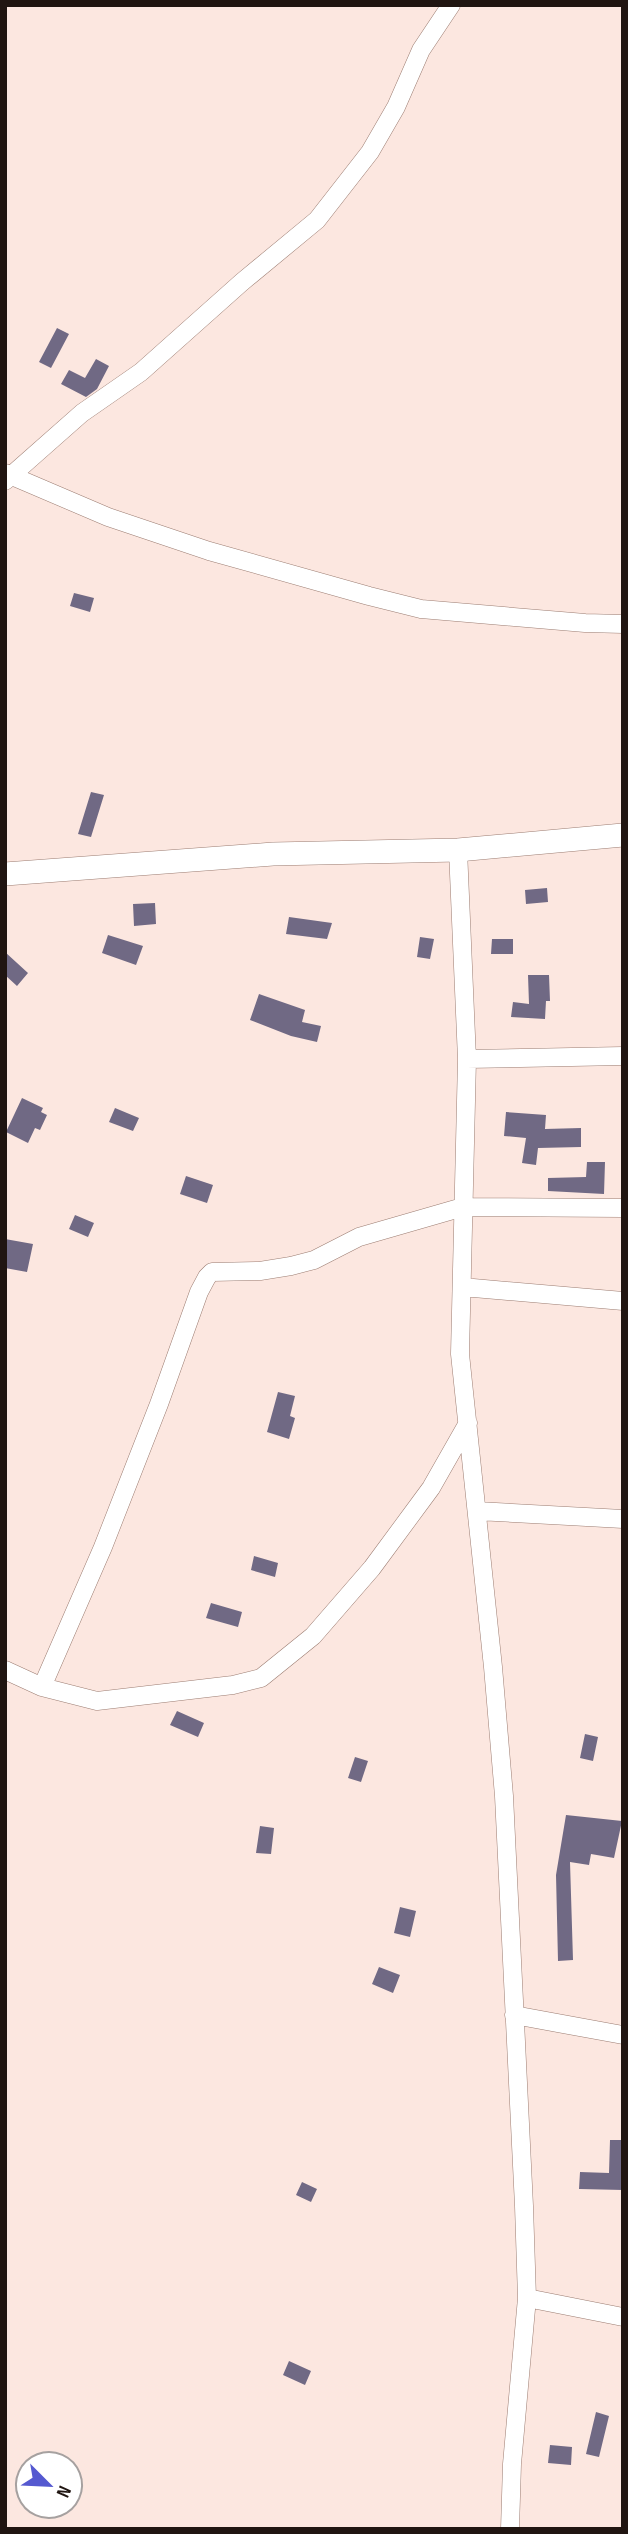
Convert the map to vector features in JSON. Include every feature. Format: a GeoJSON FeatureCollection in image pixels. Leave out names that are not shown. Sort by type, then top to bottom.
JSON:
{"type":"FeatureCollection","features":[{"type":"Feature","properties":{"kind":"street"},"geometry":{"type":"LineString","coordinates":[[451,5],[426,41],[396,107],[370,152],[317,220],[141,372],[82,414],[7,477],[108,517],[209,551],[382,599],[421,608],[623,624]]}},
{"type":"Feature","properties":{"kind":"street"},"geometry":{"type":"LineString","coordinates":[[5,873],[273,854],[458,850],[623,835]]}},
{"type":"Feature","properties":{"kind":"street"},"geometry":{"type":"LineString","coordinates":[[458,850],[467,1059],[460,1353],[503,1783],[527,2298],[512,2464],[510,2529]]}},
{"type":"Feature","properties":{"kind":"street"},"geometry":{"type":"LineString","coordinates":[[467,1059],[623,1056]]}},
{"type":"Feature","properties":{"kind":"street"},"geometry":{"type":"LineString","coordinates":[[42,1687],[103,1547],[159,1404],[194,1303],[206,1277],[212,1272],[260,1271],[292,1266],[314,1260],[359,1237],[463,1207],[623,1208]]}},
{"type":"Feature","properties":{"kind":"street"},"geometry":{"type":"LineString","coordinates":[[462,1287],[623,1301]]}},
{"type":"Feature","properties":{"kind":"street"},"geometry":{"type":"LineString","coordinates":[[5,1670],[42,1687],[97,1701],[233,1685],[261,1678],[313,1636],[372,1568],[431,1488],[468,1423]]}},
{"type":"Feature","properties":{"kind":"street"},"geometry":{"type":"LineString","coordinates":[[477,1511],[623,1519]]}},
{"type":"Feature","properties":{"kind":"street"},"geometry":{"type":"LineString","coordinates":[[514,2015],[623,2035]]}},
{"type":"Feature","properties":{"kind":"street"},"geometry":{"type":"LineString","coordinates":[[527,2298],[623,2317]]}},
{"type":"Feature","properties":{"kind":"building"},"geometry":{"type":"Polygon","coordinates":[[[57,328],[69,334],[51,368],[39,362],[57,328]]]}},
{"type":"Feature","properties":{"kind":"building"},"geometry":{"type":"Polygon","coordinates":[[[96,359],[109,366],[97,389],[86,397],[61,384],[69,370],[85,378],[96,359]]]}},
{"type":"Feature","properties":{"kind":"building"},"geometry":{"type":"Polygon","coordinates":[[[74,593],[94,598],[90,612],[70,606],[74,593]]]}},
{"type":"Feature","properties":{"kind":"building"},"geometry":{"type":"Polygon","coordinates":[[[91,792],[104,795],[91,837],[78,834],[91,792]]]}},
{"type":"Feature","properties":{"kind":"building"},"geometry":{"type":"Polygon","coordinates":[[[547,888],[548,902],[526,904],[525,890],[547,888]]]}},
{"type":"Feature","properties":{"kind":"building"},"geometry":{"type":"Polygon","coordinates":[[[155,903],[156,924],[134,926],[133,904],[155,903]]]}},
{"type":"Feature","properties":{"kind":"building"},"geometry":{"type":"Polygon","coordinates":[[[289,917],[332,923],[327,939],[286,934],[289,917]]]}},
{"type":"Feature","properties":{"kind":"building"},"geometry":{"type":"Polygon","coordinates":[[[108,935],[143,946],[136,965],[102,953],[108,935]]]}},
{"type":"Feature","properties":{"kind":"building"},"geometry":{"type":"Polygon","coordinates":[[[420,937],[434,939],[430,959],[417,957],[420,937]]]}},
{"type":"Feature","properties":{"kind":"building"},"geometry":{"type":"Polygon","coordinates":[[[492,939],[513,939],[513,954],[491,954],[492,939]]]}},
{"type":"Feature","properties":{"kind":"building"},"geometry":{"type":"Polygon","coordinates":[[[5,952],[28,973],[17,986],[5,975],[5,952]]]}},
{"type":"Feature","properties":{"kind":"building"},"geometry":{"type":"Polygon","coordinates":[[[528,975],[549,975],[550,1001],[546,1001],[545,1019],[511,1017],[513,1002],[529,1004],[528,975]]]}},
{"type":"Feature","properties":{"kind":"building"},"geometry":{"type":"Polygon","coordinates":[[[259,994],[305,1010],[302,1022],[321,1026],[317,1042],[291,1036],[250,1020],[259,994]]]}},
{"type":"Feature","properties":{"kind":"building"},"geometry":{"type":"Polygon","coordinates":[[[22,1098],[43,1108],[41,1112],[47,1115],[40,1130],[35,1128],[28,1143],[6,1132],[22,1098]]]}},
{"type":"Feature","properties":{"kind":"building"},"geometry":{"type":"Polygon","coordinates":[[[115,1108],[139,1118],[133,1131],[109,1122],[115,1108]]]}},
{"type":"Feature","properties":{"kind":"building"},"geometry":{"type":"Polygon","coordinates":[[[506,1112],[546,1115],[545,1129],[581,1128],[581,1147],[538,1148],[536,1165],[522,1163],[526,1138],[504,1136],[506,1112]]]}},
{"type":"Feature","properties":{"kind":"building"},"geometry":{"type":"Polygon","coordinates":[[[587,1162],[605,1162],[604,1194],[548,1191],[548,1178],[586,1177],[587,1162]]]}},
{"type":"Feature","properties":{"kind":"building"},"geometry":{"type":"Polygon","coordinates":[[[186,1176],[213,1185],[207,1203],[180,1194],[186,1176]]]}},
{"type":"Feature","properties":{"kind":"building"},"geometry":{"type":"Polygon","coordinates":[[[75,1215],[94,1223],[88,1237],[69,1229],[75,1215]]]}},
{"type":"Feature","properties":{"kind":"building"},"geometry":{"type":"Polygon","coordinates":[[[5,1239],[33,1244],[27,1272],[5,1268],[5,1239]]]}},
{"type":"Feature","properties":{"kind":"building"},"geometry":{"type":"Polygon","coordinates":[[[278,1392],[295,1396],[290,1416],[295,1418],[289,1439],[267,1432],[278,1392]]]}},
{"type":"Feature","properties":{"kind":"building"},"geometry":{"type":"Polygon","coordinates":[[[254,1556],[278,1563],[275,1577],[251,1570],[254,1556]]]}},
{"type":"Feature","properties":{"kind":"building"},"geometry":{"type":"Polygon","coordinates":[[[211,1603],[242,1612],[238,1627],[206,1618],[211,1603]]]}},
{"type":"Feature","properties":{"kind":"building"},"geometry":{"type":"Polygon","coordinates":[[[177,1711],[204,1723],[198,1737],[170,1725],[177,1711]]]}},
{"type":"Feature","properties":{"kind":"building"},"geometry":{"type":"Polygon","coordinates":[[[585,1734],[598,1737],[593,1761],[580,1758],[585,1734]]]}},
{"type":"Feature","properties":{"kind":"building"},"geometry":{"type":"Polygon","coordinates":[[[355,1757],[368,1761],[361,1782],[348,1778],[355,1757]]]}},
{"type":"Feature","properties":{"kind":"building"},"geometry":{"type":"Polygon","coordinates":[[[566,1815],[622,1821],[614,1858],[591,1854],[589,1865],[570,1862],[573,1960],[558,1961],[556,1875],[566,1815]]]}},
{"type":"Feature","properties":{"kind":"building"},"geometry":{"type":"Polygon","coordinates":[[[260,1826],[274,1828],[271,1854],[256,1853],[260,1826]]]}},
{"type":"Feature","properties":{"kind":"building"},"geometry":{"type":"Polygon","coordinates":[[[400,1907],[416,1911],[410,1937],[394,1933],[400,1907]]]}},
{"type":"Feature","properties":{"kind":"building"},"geometry":{"type":"Polygon","coordinates":[[[379,1967],[400,1975],[393,1993],[372,1984],[379,1967]]]}},
{"type":"Feature","properties":{"kind":"building"},"geometry":{"type":"Polygon","coordinates":[[[610,2140],[623,2140],[623,2190],[579,2189],[580,2172],[609,2173],[610,2140]]]}},
{"type":"Feature","properties":{"kind":"building"},"geometry":{"type":"Polygon","coordinates":[[[302,2182],[317,2189],[311,2202],[296,2195],[302,2182]]]}},
{"type":"Feature","properties":{"kind":"building"},"geometry":{"type":"Polygon","coordinates":[[[289,2361],[311,2371],[305,2385],[283,2375],[289,2361]]]}},
{"type":"Feature","properties":{"kind":"building"},"geometry":{"type":"Polygon","coordinates":[[[596,2412],[609,2416],[599,2457],[586,2454],[596,2412]]]}},
{"type":"Feature","properties":{"kind":"building"},"geometry":{"type":"Polygon","coordinates":[[[550,2445],[572,2447],[571,2465],[548,2463],[550,2445]]]}}]}
